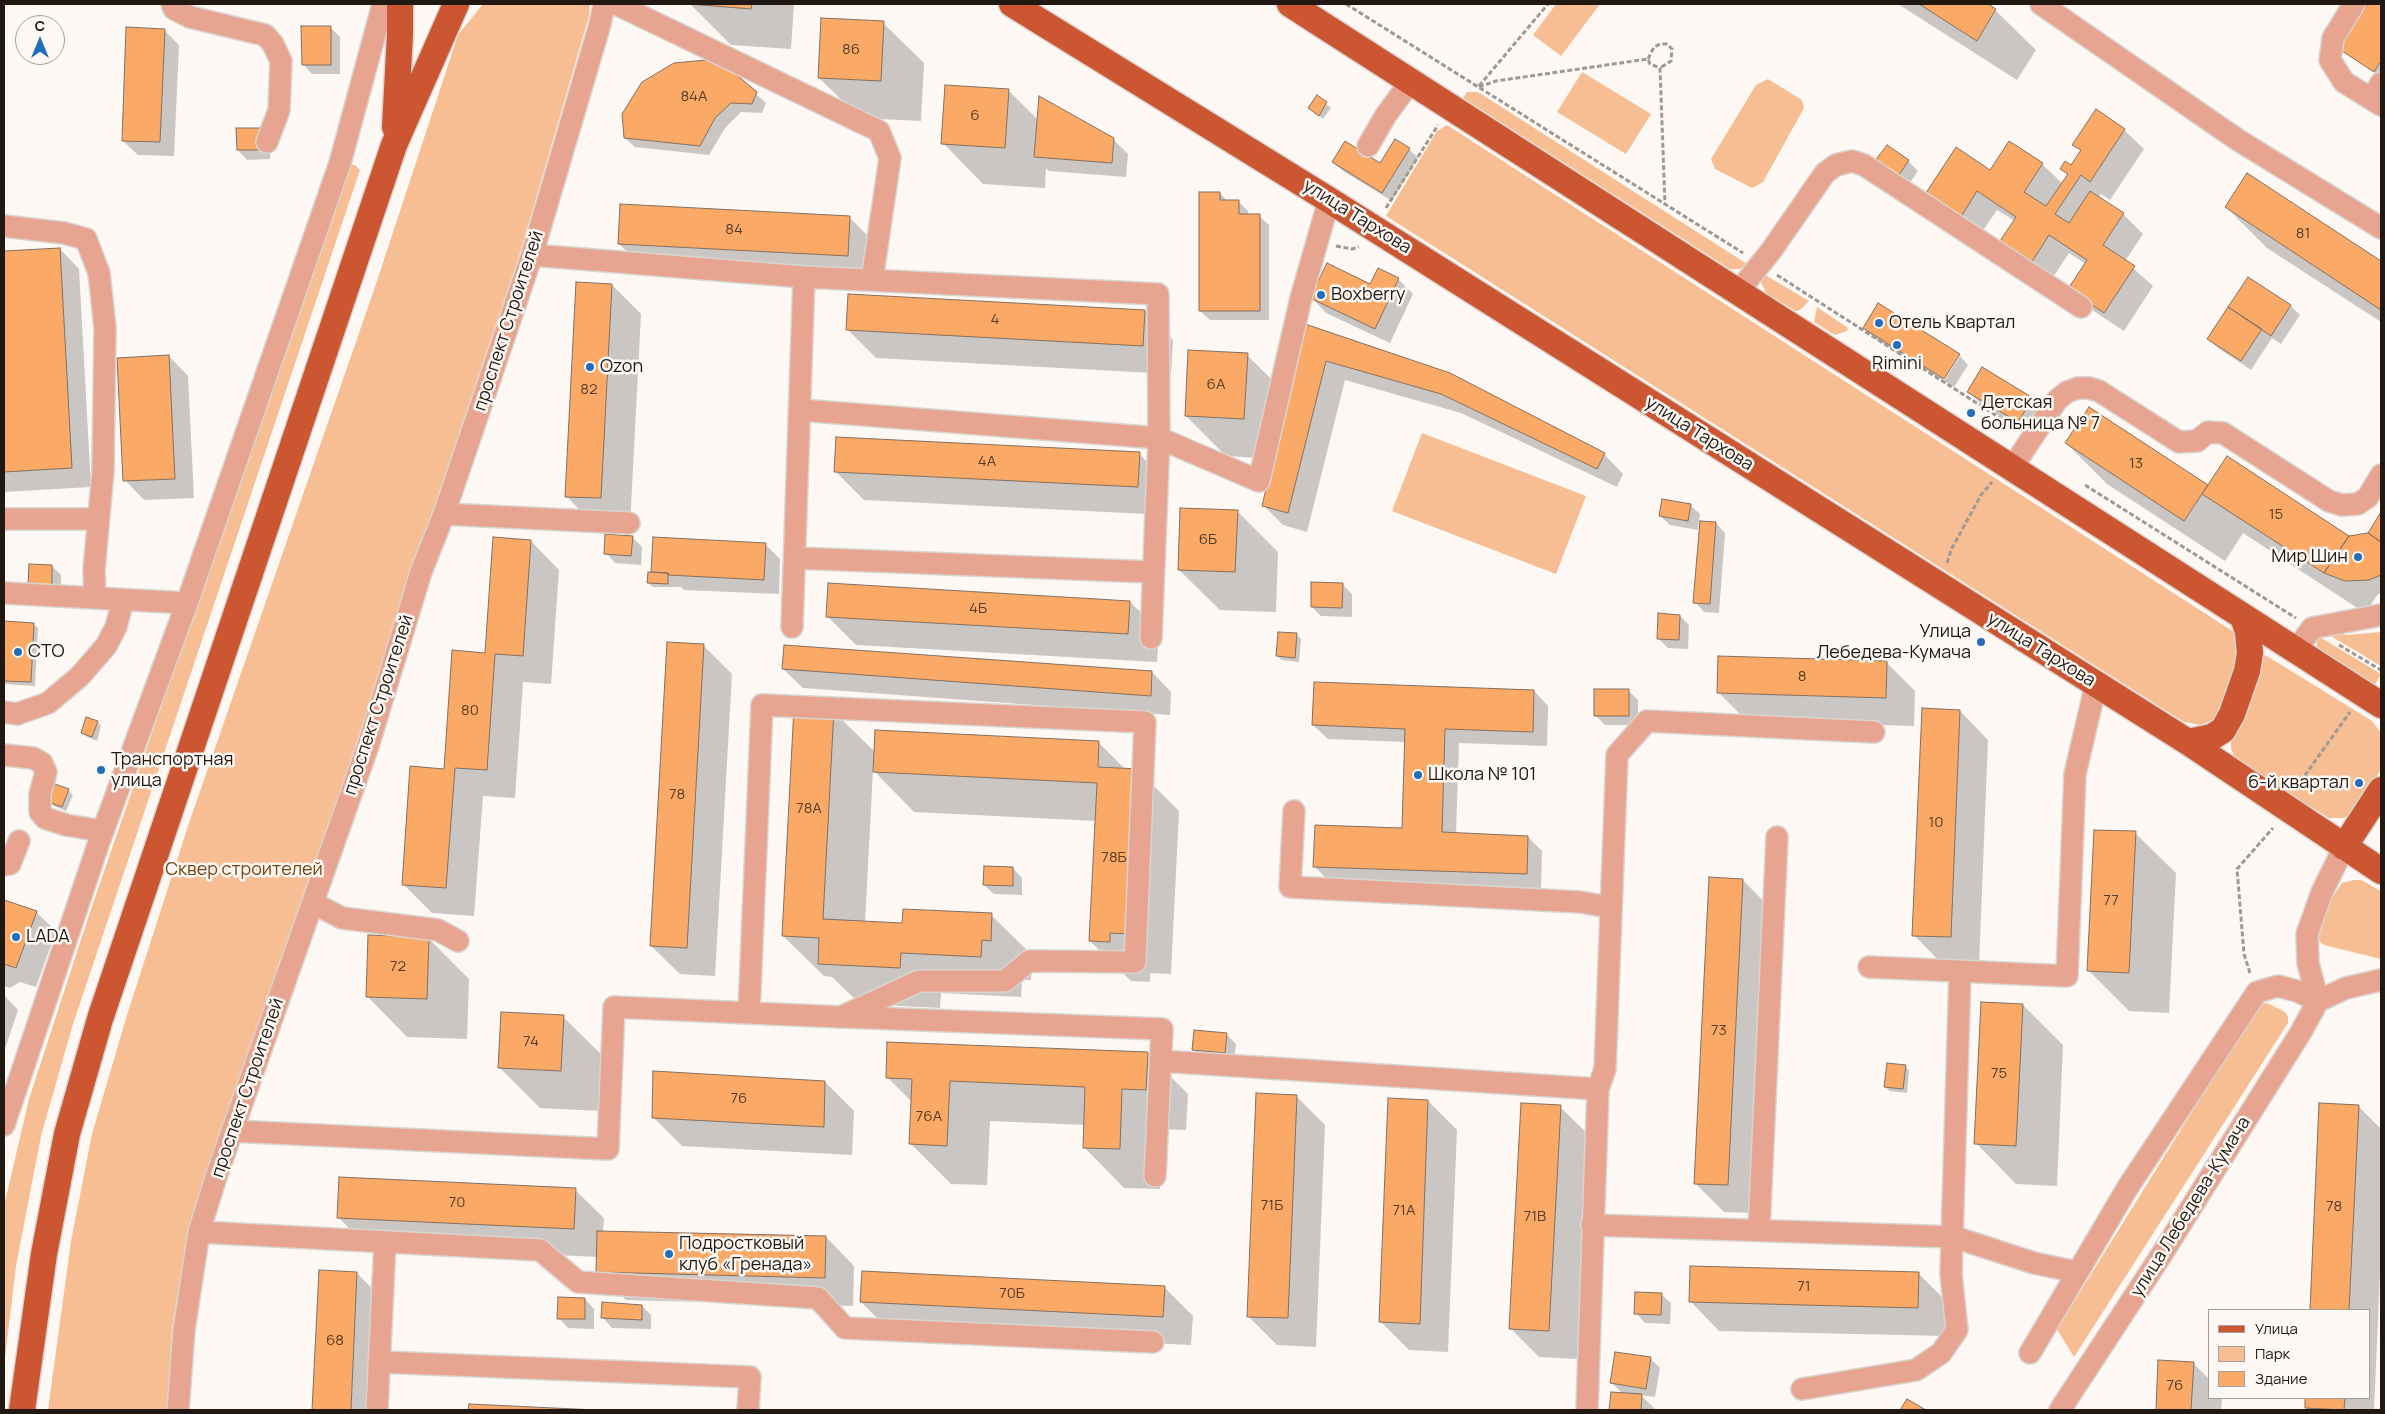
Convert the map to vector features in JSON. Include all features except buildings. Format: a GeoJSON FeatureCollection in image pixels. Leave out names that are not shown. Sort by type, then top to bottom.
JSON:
{"type":"FeatureCollection","features":[{"type":"Feature","properties":{"kind":"main road"},"geometry":{"type":"LineString","coordinates":[[394,145],[400,4]]}},
{"type":"Feature","properties":{"kind":"main road"},"geometry":{"type":"LineString","coordinates":[[22,1410],[44,1254],[65,1143],[100,1019],[394,145],[456,4]]}},
{"type":"Feature","properties":{"kind":"main road","name":"улица Тархова"},"geometry":{"type":"LineString","coordinates":[[1012,4],[1329,200],[2188,742],[2381,871]]}},
{"type":"Feature","properties":{"kind":"main road"},"geometry":{"type":"LineString","coordinates":[[1290,4],[1738,292],[2004,472],[2243,617],[2381,705]]}},
{"type":"Feature","properties":{"kind":"main road"},"geometry":{"type":"LineString","coordinates":[[2188,742],[2202,740],[2223,730],[2232,714],[2250,653],[2248,632],[2243,617]]}},
{"type":"Feature","properties":{"kind":"main road"},"geometry":{"type":"LineString","coordinates":[[2344,847],[2381,790]]}},
{"type":"Feature","properties":{"kind":"street"},"geometry":{"type":"LineString","coordinates":[[172,4],[174,9],[190,17],[264,35],[273,44],[281,61],[279,110],[267,142]]}},
{"type":"Feature","properties":{"kind":"street"},"geometry":{"type":"LineString","coordinates":[[4,1125],[102,831],[188,603],[340,163],[383,4]]}},
{"type":"Feature","properties":{"kind":"street","name":"проспект Строителей"},"geometry":{"type":"LineString","coordinates":[[178,1410],[184,1330],[199,1232],[232,1131],[369,743],[422,572],[444,514],[532,255],[600,24],[604,4]]}},
{"type":"Feature","properties":{"kind":"street"},"geometry":{"type":"LineString","coordinates":[[616,4],[879,131],[890,158],[872,280]]}},
{"type":"Feature","properties":{"kind":"street"},"geometry":{"type":"LineString","coordinates":[[2040,4],[2238,140],[2381,228]]}},
{"type":"Feature","properties":{"kind":"street"},"geometry":{"type":"LineString","coordinates":[[2354,4],[2333,38],[2330,60],[2344,82],[2378,96]]}},
{"type":"Feature","properties":{"kind":"street"},"geometry":{"type":"LineString","coordinates":[[1368,146],[1386,115],[1411,81]]}},
{"type":"Feature","properties":{"kind":"street"},"geometry":{"type":"LineString","coordinates":[[1738,292],[1771,251],[1825,174],[1836,166],[1852,161],[1864,165],[2081,307]]}},
{"type":"Feature","properties":{"kind":"street"},"geometry":{"type":"LineString","coordinates":[[800,410],[1159,438],[1259,481],[1317,241],[1329,200]]}},
{"type":"Feature","properties":{"kind":"street"},"geometry":{"type":"LineString","coordinates":[[4,226],[64,233],[86,239],[99,273],[105,328],[103,470],[94,570],[95,598]]}},
{"type":"Feature","properties":{"kind":"street"},"geometry":{"type":"LineString","coordinates":[[532,255],[804,277],[1158,294],[1159,438],[1151,638]]}},
{"type":"Feature","properties":{"kind":"street"},"geometry":{"type":"LineString","coordinates":[[792,627],[804,277]]}},
{"type":"Feature","properties":{"kind":"street"},"geometry":{"type":"LineString","coordinates":[[2004,472],[2026,447],[2057,400],[2067,392],[2078,388],[2089,388],[2098,391],[2179,442],[2197,441],[2208,432],[2223,433],[2329,501],[2342,505],[2358,504],[2368,497],[2381,476]]}},
{"type":"Feature","properties":{"kind":"street"},"geometry":{"type":"LineString","coordinates":[[444,514],[629,523]]}},
{"type":"Feature","properties":{"kind":"street"},"geometry":{"type":"LineString","coordinates":[[4,519],[98,519]]}},
{"type":"Feature","properties":{"kind":"street"},"geometry":{"type":"LineString","coordinates":[[795,558],[1153,572]]}},
{"type":"Feature","properties":{"kind":"street"},"geometry":{"type":"LineString","coordinates":[[4,593],[188,603]]}},
{"type":"Feature","properties":{"kind":"street"},"geometry":{"type":"LineString","coordinates":[[4,712],[17,714],[48,703],[80,676],[110,640],[116,627],[123,600]]}},
{"type":"Feature","properties":{"kind":"street"},"geometry":{"type":"LineString","coordinates":[[2296,650],[2312,628],[2381,615]]}},
{"type":"Feature","properties":{"kind":"street"},"geometry":{"type":"LineString","coordinates":[[1869,967],[2067,976],[2075,774],[2096,684]]}},
{"type":"Feature","properties":{"kind":"street"},"geometry":{"type":"LineString","coordinates":[[749,1013],[762,705],[1145,722],[1134,962],[1029,961],[1005,981],[919,981],[841,1016]]}},
{"type":"Feature","properties":{"kind":"street"},"geometry":{"type":"LineString","coordinates":[[1587,1410],[1598,1089],[1605,1069],[1617,755],[1647,721],[1874,732]]}},
{"type":"Feature","properties":{"kind":"street"},"geometry":{"type":"LineString","coordinates":[[4,754],[33,758],[42,763],[46,772],[40,794],[40,812],[45,818],[66,825],[102,831]]}},
{"type":"Feature","properties":{"kind":"street"},"geometry":{"type":"LineString","coordinates":[[1294,811],[1290,887],[1580,902],[1610,907]]}},
{"type":"Feature","properties":{"kind":"street"},"geometry":{"type":"LineString","coordinates":[[1759,1229],[1777,837]]}},
{"type":"Feature","properties":{"kind":"street"},"geometry":{"type":"LineString","coordinates":[[4,865],[10,864],[19,842]]}},
{"type":"Feature","properties":{"kind":"street"},"geometry":{"type":"LineString","coordinates":[[2318,1001],[2308,963],[2307,934],[2322,892],[2344,847]]}},
{"type":"Feature","properties":{"kind":"street"},"geometry":{"type":"LineString","coordinates":[[313,903],[342,918],[438,930],[458,941]]}},
{"type":"Feature","properties":{"kind":"street"},"geometry":{"type":"LineString","coordinates":[[1802,1388],[1916,1370],[1941,1353],[1957,1330],[1951,1274],[1954,1237],[1960,971]]}},
{"type":"Feature","properties":{"kind":"street"},"geometry":{"type":"LineString","coordinates":[[2318,1001],[2346,988],[2381,980]]}},
{"type":"Feature","properties":{"kind":"street"},"geometry":{"type":"LineString","coordinates":[[2030,1353],[2128,1187],[2257,992],[2278,986],[2297,991],[2318,1001]]}},
{"type":"Feature","properties":{"kind":"street","name":"улица Лебедева-Кумача"},"geometry":{"type":"LineString","coordinates":[[2060,1410],[2162,1254],[2302,1032],[2318,1001]]}},
{"type":"Feature","properties":{"kind":"street"},"geometry":{"type":"LineString","coordinates":[[232,1131],[608,1149],[614,1008],[1162,1029],[1155,1176]]}},
{"type":"Feature","properties":{"kind":"street"},"geometry":{"type":"LineString","coordinates":[[1160,1061],[1598,1089]]}},
{"type":"Feature","properties":{"kind":"street"},"geometry":{"type":"LineString","coordinates":[[1592,1225],[1759,1229],[1954,1237],[2034,1263],[2077,1272]]}},
{"type":"Feature","properties":{"kind":"street"},"geometry":{"type":"LineString","coordinates":[[199,1232],[540,1250],[578,1282],[818,1298],[845,1328],[1153,1342]]}},
{"type":"Feature","properties":{"kind":"street"},"geometry":{"type":"LineString","coordinates":[[377,1410],[381,1362],[385,1242]]}},
{"type":"Feature","properties":{"kind":"street"},"geometry":{"type":"LineString","coordinates":[[381,1362],[750,1377],[748,1410]]}},
{"type":"Feature","properties":{"kind":"path"},"geometry":{"type":"LineString","coordinates":[[1346,4],[1666,204],[2015,428],[2026,447]]}},
{"type":"Feature","properties":{"kind":"path"},"geometry":{"type":"LineString","coordinates":[[1478,87],[1548,4]]}},
{"type":"Feature","properties":{"kind":"path"},"geometry":{"type":"LineString","coordinates":[[1648,59],[1654,47],[1666,44],[1672,49],[1671,61],[1660,68]]}},
{"type":"Feature","properties":{"kind":"path"},"geometry":{"type":"LineString","coordinates":[[1478,87],[1496,82],[1648,59]]}},
{"type":"Feature","properties":{"kind":"path"},"geometry":{"type":"LineString","coordinates":[[1648,59],[1650,64],[1660,68]]}},
{"type":"Feature","properties":{"kind":"path"},"geometry":{"type":"LineString","coordinates":[[1660,68],[1666,204]]}},
{"type":"Feature","properties":{"kind":"path"},"geometry":{"type":"LineString","coordinates":[[1382,215],[1440,122]]}},
{"type":"Feature","properties":{"kind":"path"},"geometry":{"type":"LineString","coordinates":[[1317,241],[1352,249],[1365,242]]}},
{"type":"Feature","properties":{"kind":"path"},"geometry":{"type":"LineString","coordinates":[[1945,569],[1951,550],[1981,495],[2004,472]]}},
{"type":"Feature","properties":{"kind":"path"},"geometry":{"type":"LineString","coordinates":[[2077,479],[2381,670]]}},
{"type":"Feature","properties":{"kind":"path"},"geometry":{"type":"LineString","coordinates":[[2292,795],[2352,709]]}},
{"type":"Feature","properties":{"kind":"path"},"geometry":{"type":"LineString","coordinates":[[2257,992],[2244,954],[2237,869],[2273,828]]}},
{"type":"Feature","properties":{"kind":"green space","name":"Cквер cтроителей"},"geometry":{"type":"Polygon","coordinates":[[[483,4],[590,4],[589,16],[520,253],[289,948],[188,1233],[172,1329],[167,1410],[48,1410],[71,1241],[92,1134],[127,1015],[188,826],[375,287],[458,35],[483,4]]]}},
{"type":"Feature","properties":{"kind":"green space"},"geometry":{"type":"Polygon","coordinates":[[[1556,4],[1600,4],[1561,56],[1533,35],[1556,4]]]}},
{"type":"Feature","properties":{"kind":"green space"},"geometry":{"type":"Polygon","coordinates":[[[1582,72],[1651,114],[1626,154],[1557,112],[1582,72]]]}},
{"type":"Feature","properties":{"kind":"green space"},"geometry":{"type":"Polygon","coordinates":[[[1768,79],[1802,100],[1804,108],[1763,182],[1752,188],[1715,169],[1711,159],[1756,85],[1768,79]]]}},
{"type":"Feature","properties":{"kind":"green space"},"geometry":{"type":"Polygon","coordinates":[[[1467,92],[1478,92],[1747,264],[1740,269],[1730,269],[1463,98],[1467,92]]]}},
{"type":"Feature","properties":{"kind":"green space"},"geometry":{"type":"Polygon","coordinates":[[[1447,125],[2234,632],[2242,640],[2241,669],[2215,719],[2201,725],[2184,722],[1386,216],[1437,131],[1447,125]]]}},
{"type":"Feature","properties":{"kind":"green space"},"geometry":{"type":"Polygon","coordinates":[[[349,165],[355,165],[360,170],[73,1024],[41,1136],[16,1266],[4,1366],[4,1206],[29,1099],[91,909],[349,165]]]}},
{"type":"Feature","properties":{"kind":"green space"},"geometry":{"type":"Polygon","coordinates":[[[1762,273],[1809,301],[1800,310],[1796,311],[1767,294],[1761,283],[1762,273]]]}},
{"type":"Feature","properties":{"kind":"green space"},"geometry":{"type":"Polygon","coordinates":[[[1817,307],[1848,328],[1847,331],[1835,335],[1814,322],[1817,307]]]}},
{"type":"Feature","properties":{"kind":"green space"},"geometry":{"type":"Polygon","coordinates":[[[1422,433],[1586,496],[1556,574],[1392,511],[1422,433]]]}},
{"type":"Feature","properties":{"kind":"green space"},"geometry":{"type":"Polygon","coordinates":[[[2334,631],[2346,635],[2381,632],[2381,666],[2324,632],[2334,631]]]}},
{"type":"Feature","properties":{"kind":"green space"},"geometry":{"type":"Polygon","coordinates":[[[2318,636],[2381,674],[2374,686],[2318,649],[2316,641],[2318,636]]]}},
{"type":"Feature","properties":{"kind":"green space"},"geometry":{"type":"Polygon","coordinates":[[[2258,655],[2267,656],[2372,721],[2381,733],[2381,770],[2351,814],[2344,818],[2329,818],[2236,761],[2231,749],[2231,737],[2258,655]]]}},
{"type":"Feature","properties":{"kind":"green space"},"geometry":{"type":"Polygon","coordinates":[[[2361,880],[2381,891],[2381,959],[2324,945],[2316,938],[2317,920],[2342,883],[2361,880]]]}},
{"type":"Feature","properties":{"kind":"green space"},"geometry":{"type":"Polygon","coordinates":[[[2267,1003],[2285,1012],[2288,1017],[2288,1023],[2074,1357],[2057,1329],[2259,1004],[2267,1003]]]}},
{"type":"Feature","properties":{"kind":"place","name":"Boxberry"},"geometry":{"type":"Point","coordinates":[1321,295]}},
{"type":"Feature","properties":{"kind":"place","name":"Отель Квартал"},"geometry":{"type":"Point","coordinates":[1879,323]}},
{"type":"Feature","properties":{"kind":"place","name":"Rimini"},"geometry":{"type":"Point","coordinates":[1897,345]}},
{"type":"Feature","properties":{"kind":"place","name":"Ozon"},"geometry":{"type":"Point","coordinates":[590,367]}},
{"type":"Feature","properties":{"kind":"place","name":"Детская больница № 7"},"geometry":{"type":"Point","coordinates":[1971,413]}},
{"type":"Feature","properties":{"kind":"place","name":"Мир Шин"},"geometry":{"type":"Point","coordinates":[2358,557]}},
{"type":"Feature","properties":{"kind":"place","name":"Улица Лебедева-Кумача"},"geometry":{"type":"Point","coordinates":[1981,642]}},
{"type":"Feature","properties":{"kind":"place","name":"СТО"},"geometry":{"type":"Point","coordinates":[18,652]}},
{"type":"Feature","properties":{"kind":"place","name":"Транспортная улица"},"geometry":{"type":"Point","coordinates":[101,770]}},
{"type":"Feature","properties":{"kind":"place","name":"Школа № 101"},"geometry":{"type":"Point","coordinates":[1418,775]}},
{"type":"Feature","properties":{"kind":"place","name":"6-й квартал"},"geometry":{"type":"Point","coordinates":[2359,783]}},
{"type":"Feature","properties":{"kind":"place","name":"LADA"},"geometry":{"type":"Point","coordinates":[16,937]}},
{"type":"Feature","properties":{"kind":"place","name":"Подростковый клуб «Гренада»"},"geometry":{"type":"Point","coordinates":[669,1254]}}]}
